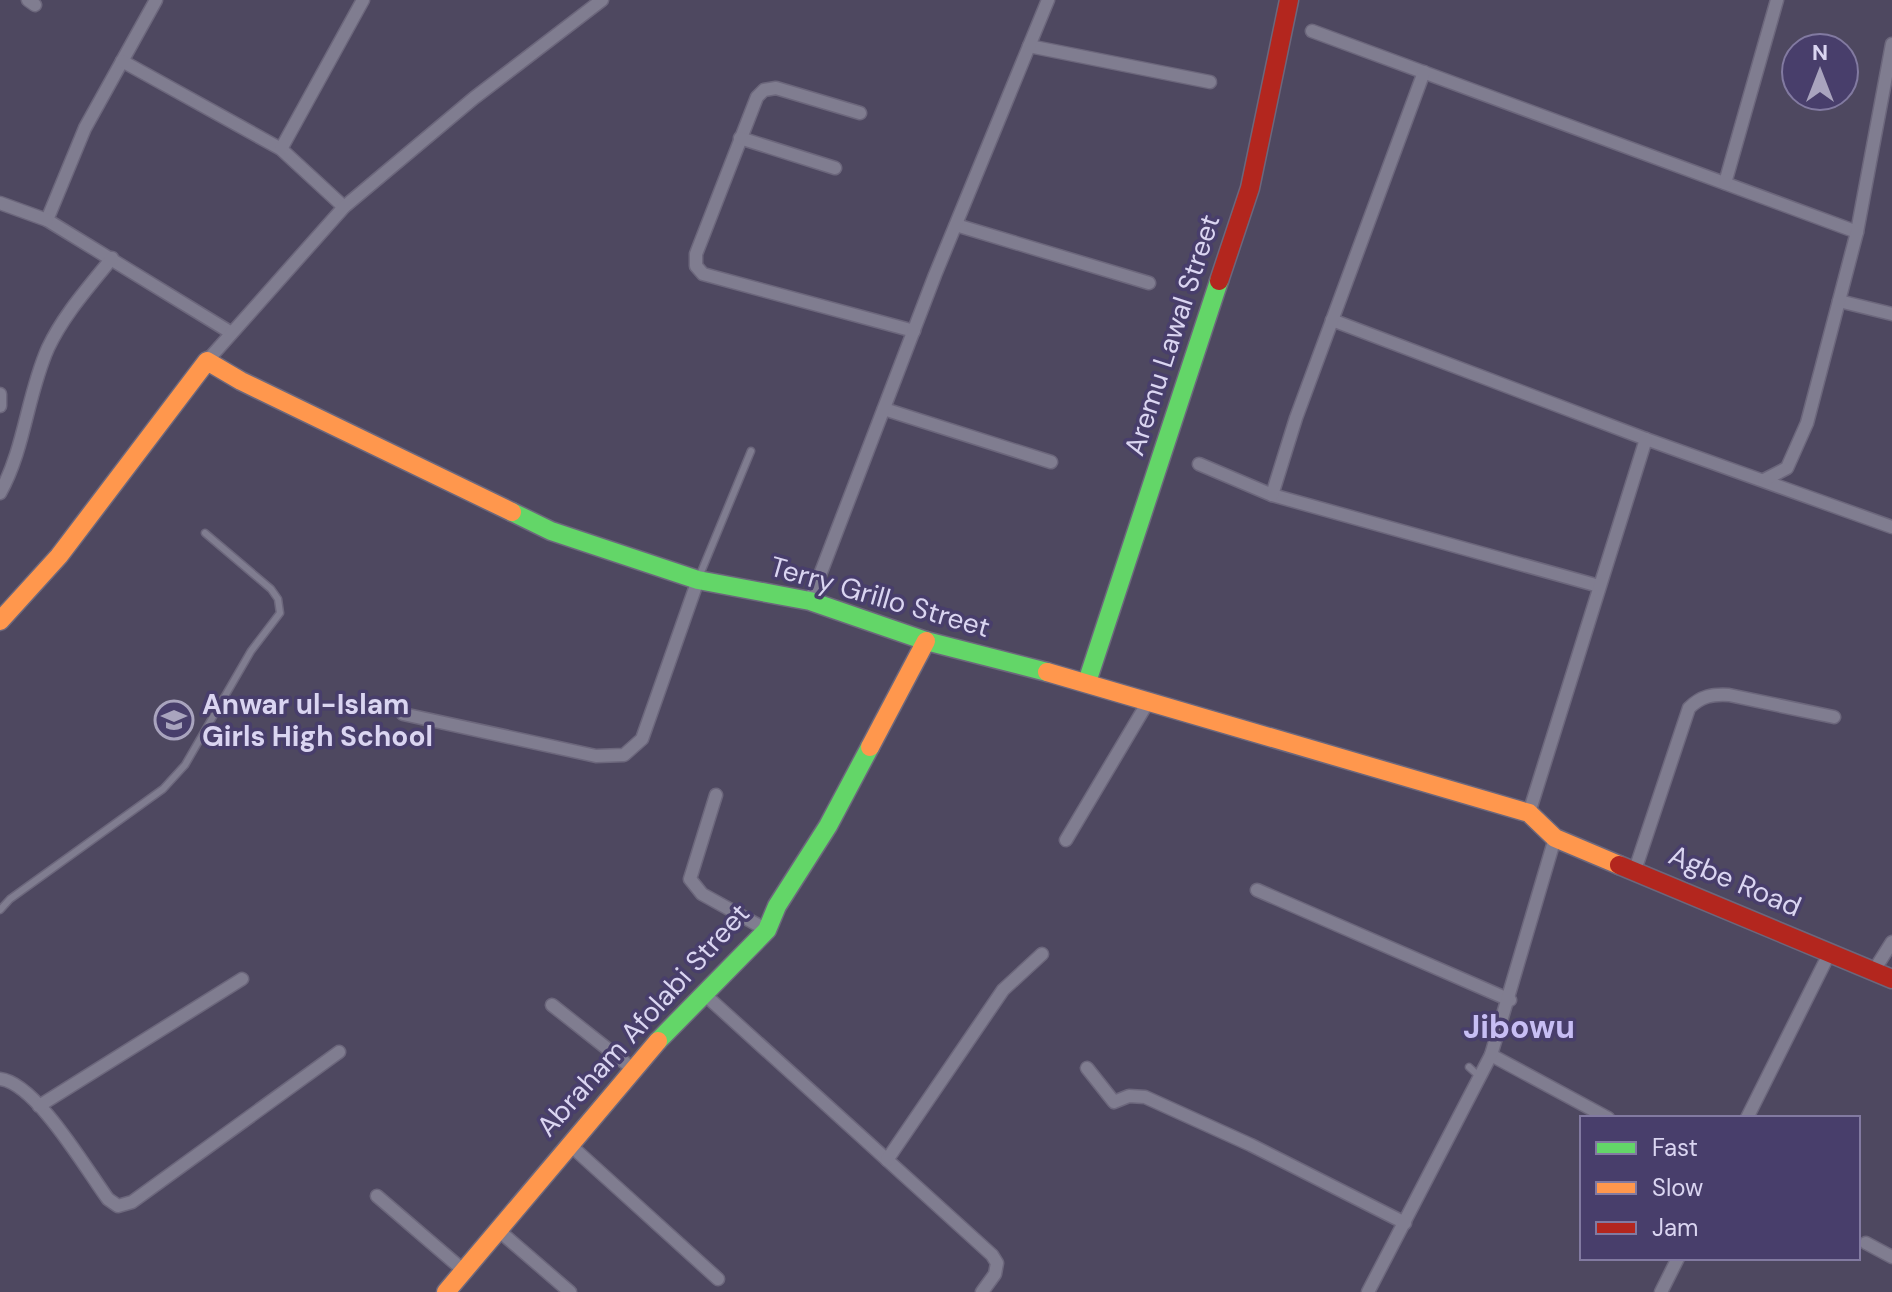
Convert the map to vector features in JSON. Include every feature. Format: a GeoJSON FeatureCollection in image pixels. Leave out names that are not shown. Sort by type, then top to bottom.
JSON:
{"type":"FeatureCollection","features":[{"type":"Feature","properties":{"kind":"street"},"geometry":{"type":"LineString","coordinates":[[47,220],[85,128],[156,0]]}},
{"type":"Feature","properties":{"kind":"street"},"geometry":{"type":"LineString","coordinates":[[281,149],[363,0]]}},
{"type":"Feature","properties":{"kind":"street"},"geometry":{"type":"LineString","coordinates":[[0,621],[59,556],[230,332],[344,207],[474,98],[602,0]]}},
{"type":"Feature","properties":{"kind":"street"},"geometry":{"type":"LineString","coordinates":[[810,601],[914,331],[1048,0]]}},
{"type":"Feature","properties":{"kind":"street","name":"Aremu Lawal Street"},"geometry":{"type":"LineString","coordinates":[[1087,682],[1250,188],[1289,0]]}},
{"type":"Feature","properties":{"kind":"street"},"geometry":{"type":"LineString","coordinates":[[1725,183],[1777,0]]}},
{"type":"Feature","properties":{"kind":"street"},"geometry":{"type":"LineString","coordinates":[[1312,31],[1857,232]]}},
{"type":"Feature","properties":{"kind":"street"},"geometry":{"type":"LineString","coordinates":[[1764,480],[1787,468],[1797,450],[1886,120],[1892,44]]}},
{"type":"Feature","properties":{"kind":"street"},"geometry":{"type":"LineString","coordinates":[[1029,46],[1210,82]]}},
{"type":"Feature","properties":{"kind":"street"},"geometry":{"type":"LineString","coordinates":[[122,61],[281,149],[344,207]]}},
{"type":"Feature","properties":{"kind":"street"},"geometry":{"type":"LineString","coordinates":[[1272,495],[1332,320],[1424,72]]}},
{"type":"Feature","properties":{"kind":"street"},"geometry":{"type":"LineString","coordinates":[[860,113],[776,88],[764,90],[757,97],[740,138],[696,254],[696,266],[703,274],[914,331]]}},
{"type":"Feature","properties":{"kind":"street"},"geometry":{"type":"LineString","coordinates":[[740,138],[835,168]]}},
{"type":"Feature","properties":{"kind":"street"},"geometry":{"type":"LineString","coordinates":[[0,203],[47,220],[230,332]]}},
{"type":"Feature","properties":{"kind":"street"},"geometry":{"type":"LineString","coordinates":[[956,225],[1149,283]]}},
{"type":"Feature","properties":{"kind":"street"},"geometry":{"type":"LineString","coordinates":[[0,493],[16,460],[48,348],[69,311],[112,258]]}},
{"type":"Feature","properties":{"kind":"street"},"geometry":{"type":"LineString","coordinates":[[1839,301],[1892,314]]}},
{"type":"Feature","properties":{"kind":"street"},"geometry":{"type":"LineString","coordinates":[[1332,320],[1646,439],[1892,527]]}},
{"type":"Feature","properties":{"kind":"street","name":"Terry Grillo Street"},"geometry":{"type":"LineString","coordinates":[[207,361],[241,381],[551,531],[698,580],[810,601],[926,641],[1087,682],[1529,813],[1555,838]]}},
{"type":"Feature","properties":{"kind":"street"},"geometry":{"type":"LineString","coordinates":[[0,394],[0,406]]}},
{"type":"Feature","properties":{"kind":"street"},"geometry":{"type":"LineString","coordinates":[[884,409],[1051,462]]}},
{"type":"Feature","properties":{"kind":"street"},"geometry":{"type":"LineString","coordinates":[[1529,813],[1646,439]]}},
{"type":"Feature","properties":{"kind":"street"},"geometry":{"type":"LineString","coordinates":[[1199,464],[1272,495],[1599,586]]}},
{"type":"Feature","properties":{"kind":"street"},"geometry":{"type":"LineString","coordinates":[[403,714],[596,756],[624,755],[642,739],[698,580]]}},
{"type":"Feature","properties":{"kind":"street","name":"Abraham Afolabi Street"},"geometry":{"type":"LineString","coordinates":[[446,1292],[633,1069],[767,930],[777,906],[828,826],[926,641]]}},
{"type":"Feature","properties":{"kind":"street"},"geometry":{"type":"LineString","coordinates":[[1635,870],[1689,708],[1698,699],[1713,694],[1729,695],[1834,717]]}},
{"type":"Feature","properties":{"kind":"street"},"geometry":{"type":"LineString","coordinates":[[1066,840],[1148,702]]}},
{"type":"Feature","properties":{"kind":"street"},"geometry":{"type":"LineString","coordinates":[[716,795],[690,879],[702,894],[767,930]]}},
{"type":"Feature","properties":{"kind":"street"},"geometry":{"type":"LineString","coordinates":[[1368,1292],[1491,1055],[1510,1000],[1533,903],[1555,838]]}},
{"type":"Feature","properties":{"kind":"street","name":"Agbe Road"},"geometry":{"type":"LineString","coordinates":[[1555,838],[1892,979]]}},
{"type":"Feature","properties":{"kind":"street"},"geometry":{"type":"LineString","coordinates":[[1257,890],[1510,1000]]}},
{"type":"Feature","properties":{"kind":"street"},"geometry":{"type":"LineString","coordinates":[[1873,972],[1892,942]]}},
{"type":"Feature","properties":{"kind":"street"},"geometry":{"type":"LineString","coordinates":[[1748,1116],[1830,952]]}},
{"type":"Feature","properties":{"kind":"street"},"geometry":{"type":"LineString","coordinates":[[887,1160],[1003,990],[1042,954]]}},
{"type":"Feature","properties":{"kind":"street"},"geometry":{"type":"LineString","coordinates":[[39,1106],[242,979]]}},
{"type":"Feature","properties":{"kind":"street"},"geometry":{"type":"LineString","coordinates":[[703,993],[992,1255],[997,1263],[995,1274],[982,1292]]}},
{"type":"Feature","properties":{"kind":"street"},"geometry":{"type":"LineString","coordinates":[[552,1005],[633,1069]]}},
{"type":"Feature","properties":{"kind":"street"},"geometry":{"type":"LineString","coordinates":[[0,1079],[16,1083],[39,1106],[108,1199],[118,1206],[132,1202],[339,1052]]}},
{"type":"Feature","properties":{"kind":"street"},"geometry":{"type":"LineString","coordinates":[[1491,1055],[1604,1116]]}},
{"type":"Feature","properties":{"kind":"street"},"geometry":{"type":"LineString","coordinates":[[1087,1068],[1114,1102],[1129,1096],[1145,1097],[1251,1145],[1405,1223]]}},
{"type":"Feature","properties":{"kind":"street"},"geometry":{"type":"LineString","coordinates":[[569,1144],[718,1279]]}},
{"type":"Feature","properties":{"kind":"street"},"geometry":{"type":"LineString","coordinates":[[377,1196],[463,1270]]}},
{"type":"Feature","properties":{"kind":"street"},"geometry":{"type":"LineString","coordinates":[[497,1229],[570,1292]]}},
{"type":"Feature","properties":{"kind":"street"},"geometry":{"type":"LineString","coordinates":[[1866,1243],[1892,1257]]}},
{"type":"Feature","properties":{"kind":"street"},"geometry":{"type":"LineString","coordinates":[[1661,1292],[1677,1260]]}},
{"type":"Feature","properties":{"kind":"lane"},"geometry":{"type":"LineString","coordinates":[[698,580],[751,451]]}},
{"type":"Feature","properties":{"kind":"lane"},"geometry":{"type":"LineString","coordinates":[[0,910],[163,789],[185,765],[251,651],[280,613],[278,599],[271,589],[205,533]]}},
{"type":"Feature","properties":{"kind":"lane"},"geometry":{"type":"LineString","coordinates":[[1469,1067],[1480,1077]]}},
{"type":"Feature","properties":{"kind":"traffic: fast"},"geometry":{"type":"LineString","coordinates":[[1087,682],[1219,281]]}},
{"type":"Feature","properties":{"kind":"traffic: fast"},"geometry":{"type":"LineString","coordinates":[[512,512],[551,531],[698,580],[810,601],[926,641],[1047,672]]}},
{"type":"Feature","properties":{"kind":"traffic: fast"},"geometry":{"type":"LineString","coordinates":[[658,1041],[767,930],[777,906],[828,826],[870,747]]}},
{"type":"Feature","properties":{"kind":"traffic: slow"},"geometry":{"type":"LineString","coordinates":[[0,621],[59,556],[207,361],[241,381],[512,512]]}},
{"type":"Feature","properties":{"kind":"traffic: slow"},"geometry":{"type":"LineString","coordinates":[[870,747],[926,641]]}},
{"type":"Feature","properties":{"kind":"traffic: slow"},"geometry":{"type":"LineString","coordinates":[[1047,672],[1529,813],[1555,838],[1619,865]]}},
{"type":"Feature","properties":{"kind":"traffic: slow"},"geometry":{"type":"LineString","coordinates":[[446,1292],[658,1041]]}},
{"type":"Feature","properties":{"kind":"traffic: jam"},"geometry":{"type":"LineString","coordinates":[[1219,281],[1250,188],[1289,0]]}},
{"type":"Feature","properties":{"kind":"traffic: jam"},"geometry":{"type":"LineString","coordinates":[[1619,865],[1892,979]]}},
{"type":"Feature","properties":{"kind":"place","name":"Anwar ul-Islam Girls High School"},"geometry":{"type":"Point","coordinates":[174,720]}},
{"type":"Feature","properties":{"kind":"district","name":"Jibowu"},"geometry":{"type":"Point","coordinates":[1519,1027]}}]}
